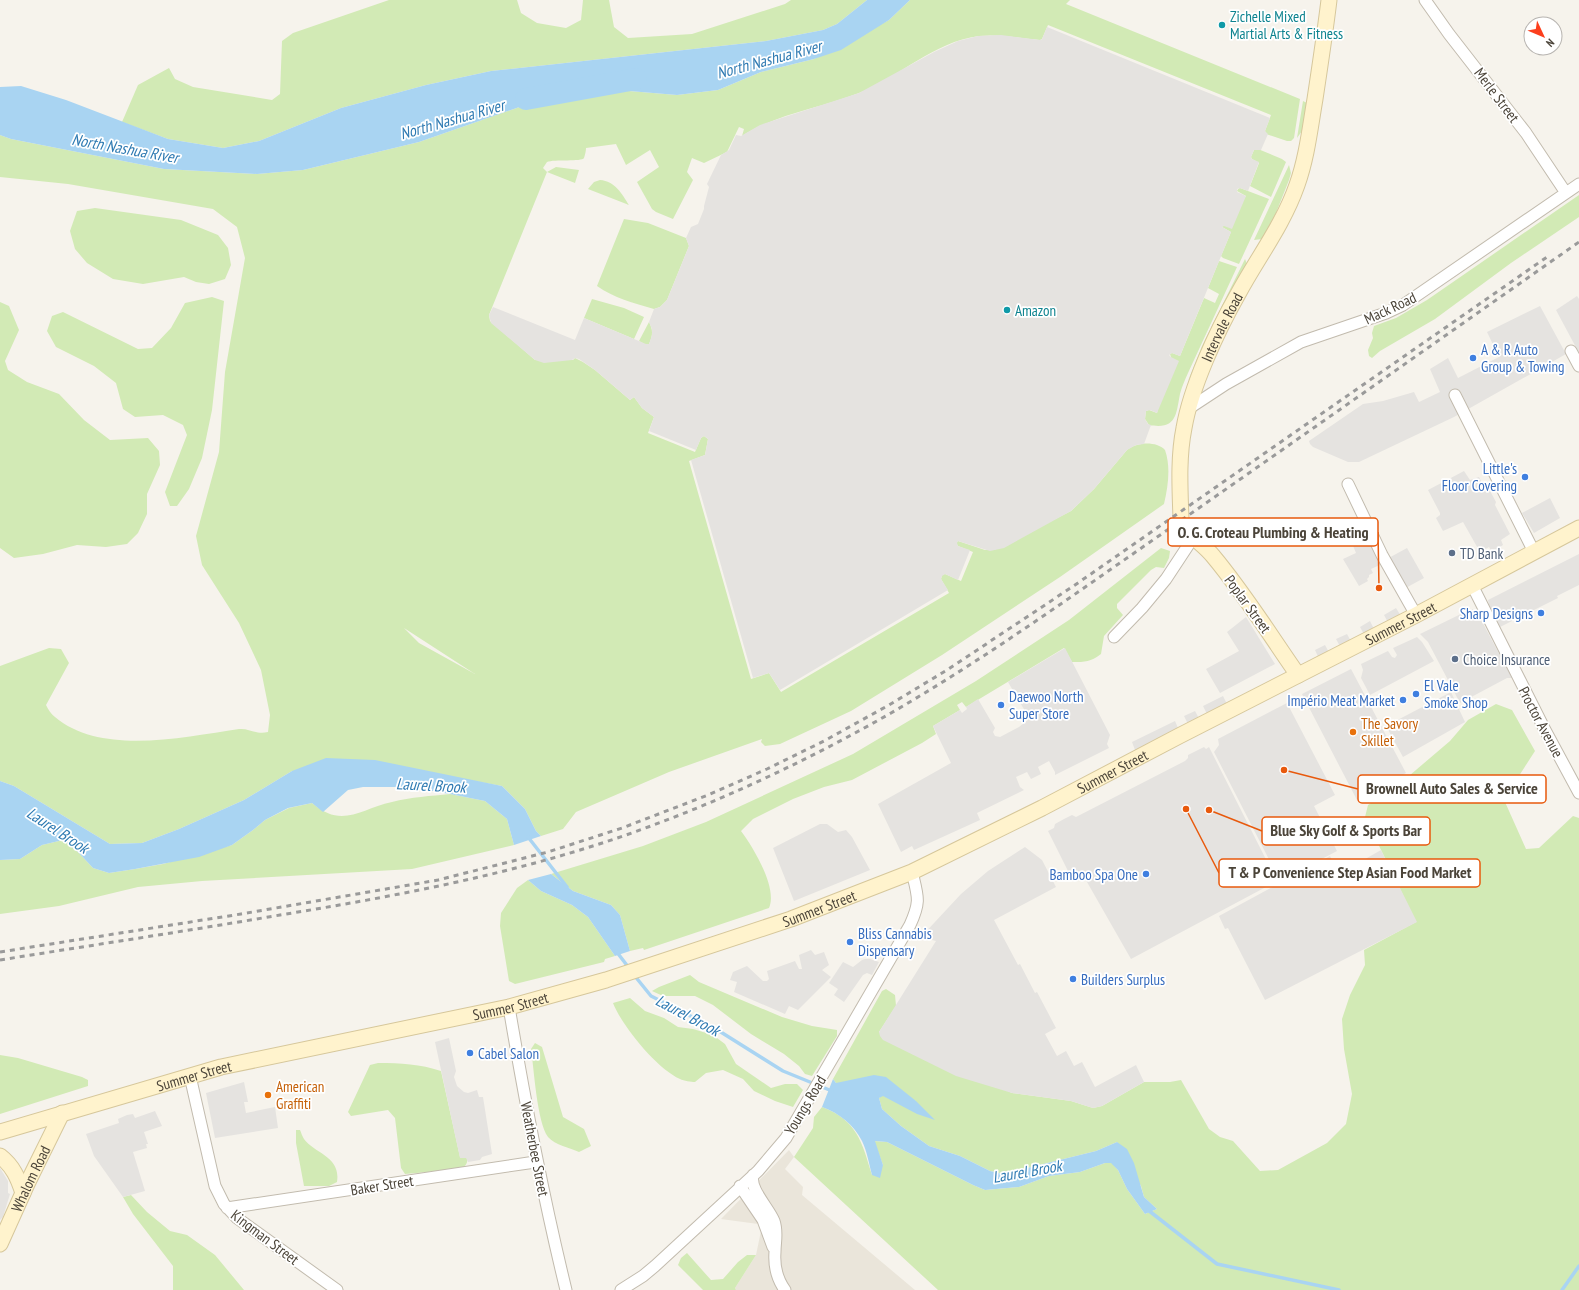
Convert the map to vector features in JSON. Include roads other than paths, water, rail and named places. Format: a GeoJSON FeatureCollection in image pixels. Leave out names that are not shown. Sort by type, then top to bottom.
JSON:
{"type":"FeatureCollection","features":[{"type":"Feature","properties":{"kind":"main road","name":"Intervale Road"},"geometry":{"type":"LineString","coordinates":[[1193,538],[1182,524],[1181,513],[1181,448],[1188,409],[1208,357],[1229,311],[1282,220],[1297,185],[1303,166],[1311,125],[1329,0]]}},
{"type":"Feature","properties":{"kind":"main road","name":"Summer Street"},"geometry":{"type":"LineString","coordinates":[[0,1132],[221,1067],[509,1007],[606,980],[791,920],[912,872],[1042,808],[1416,615],[1579,528]]}},
{"type":"Feature","properties":{"kind":"main road","name":"Poplar Street"},"geometry":{"type":"LineString","coordinates":[[1193,538],[1212,555],[1298,675]]}},
{"type":"Feature","properties":{"kind":"main road","name":"Whalom Road"},"geometry":{"type":"LineString","coordinates":[[0,1244],[22,1193],[62,1113]]}},
{"type":"Feature","properties":{"kind":"main road"},"geometry":{"type":"LineString","coordinates":[[0,1156],[6,1161],[17,1176],[22,1193]]}},
{"type":"Feature","properties":{"kind":"street","name":"Merle Street"},"geometry":{"type":"LineString","coordinates":[[1425,0],[1449,34],[1526,133],[1566,193]]}},
{"type":"Feature","properties":{"kind":"street","name":"Mack Road"},"geometry":{"type":"LineString","coordinates":[[1188,409],[1226,384],[1301,342],[1386,313],[1403,305],[1579,184]]}},
{"type":"Feature","properties":{"kind":"street"},"geometry":{"type":"LineString","coordinates":[[1571,351],[1579,366]]}},
{"type":"Feature","properties":{"kind":"street"},"geometry":{"type":"LineString","coordinates":[[1455,395],[1534,552]]}},
{"type":"Feature","properties":{"kind":"street"},"geometry":{"type":"LineString","coordinates":[[1348,484],[1382,555],[1416,615]]}},
{"type":"Feature","properties":{"kind":"street"},"geometry":{"type":"LineString","coordinates":[[1114,637],[1142,608],[1166,579],[1193,538]]}},
{"type":"Feature","properties":{"kind":"street","name":"Proctor Avenue"},"geometry":{"type":"LineString","coordinates":[[1472,585],[1537,715],[1579,794]]}},
{"type":"Feature","properties":{"kind":"street","name":"Youngs Road"},"geometry":{"type":"LineString","coordinates":[[621,1290],[643,1276],[655,1266],[753,1175],[786,1138],[899,944],[917,910],[918,903],[912,872]]}},
{"type":"Feature","properties":{"kind":"street","name":"Weatherbee Street"},"geometry":{"type":"LineString","coordinates":[[509,1007],[537,1161],[549,1220],[566,1290]]}},
{"type":"Feature","properties":{"kind":"street","name":"Kingman Street"},"geometry":{"type":"LineString","coordinates":[[190,1076],[213,1179],[221,1199],[227,1208],[250,1229],[325,1286],[337,1290]]}},
{"type":"Feature","properties":{"kind":"street","name":"Baker Street"},"geometry":{"type":"LineString","coordinates":[[227,1208],[537,1161]]}},
{"type":"Feature","properties":{"kind":"street"},"geometry":{"type":"LineString","coordinates":[[753,1175],[753,1185],[774,1221],[777,1272],[785,1290]]}},
{"type":"Feature","properties":{"kind":"street"},"geometry":{"type":"LineString","coordinates":[[740,1186],[763,1220],[775,1251]]}},
{"type":"Feature","properties":{"kind":"water"},"geometry":{"type":"Polygon","coordinates":[[[867,0],[910,0],[889,20],[841,50],[814,59],[761,72],[718,90],[677,95],[629,91],[600,82],[563,89],[551,96],[419,142],[303,170],[257,174],[164,169],[11,139],[0,135],[0,87],[21,86],[66,100],[168,139],[223,148],[259,141],[341,108],[426,85],[491,71],[766,41],[823,30],[837,24],[867,0]]]}},
{"type":"Feature","properties":{"kind":"water"},"geometry":{"type":"Polygon","coordinates":[[[326,758],[375,760],[502,786],[525,809],[536,831],[541,836],[514,845],[507,819],[485,801],[409,787],[363,787],[348,790],[323,812],[312,803],[288,808],[265,820],[232,845],[199,857],[109,873],[93,868],[78,852],[63,840],[42,845],[20,859],[0,860],[0,781],[14,786],[110,844],[142,843],[179,829],[244,800],[292,771],[326,758]]]}},
{"type":"Feature","properties":{"kind":"water"},"geometry":{"type":"Polygon","coordinates":[[[551,874],[573,891],[611,905],[620,915],[630,951],[615,956],[588,917],[572,905],[541,891],[528,880],[551,874]]]}},
{"type":"Feature","properties":{"kind":"water"},"geometry":{"type":"Polygon","coordinates":[[[874,1075],[886,1077],[916,1101],[935,1120],[917,1114],[883,1096],[879,1098],[882,1109],[901,1126],[929,1146],[960,1156],[990,1171],[1003,1174],[1096,1151],[1117,1142],[1127,1149],[1134,1163],[1144,1197],[1157,1209],[1145,1214],[1127,1189],[1118,1170],[1111,1163],[1105,1163],[1080,1172],[1049,1176],[1019,1187],[985,1190],[887,1142],[875,1141],[883,1165],[880,1178],[872,1175],[867,1153],[859,1135],[840,1116],[822,1107],[833,1079],[836,1083],[874,1075]]]}},
{"type":"Feature","properties":{"kind":"waterway","name":"North Nashua River"},"geometry":{"type":"LineString","coordinates":[[526,99],[636,79]]}},
{"type":"Feature","properties":{"kind":"waterway","name":"Laurel Brook"},"geometry":{"type":"LineString","coordinates":[[528,837],[567,887]]}},
{"type":"Feature","properties":{"kind":"waterway","name":"Laurel Brook"},"geometry":{"type":"LineString","coordinates":[[616,951],[629,968]]}},
{"type":"Feature","properties":{"kind":"waterway","name":"Laurel Brook"},"geometry":{"type":"LineString","coordinates":[[634,975],[651,996],[716,1029],[783,1071],[832,1091]]}},
{"type":"Feature","properties":{"kind":"waterway","name":"Laurel Brook"},"geometry":{"type":"LineString","coordinates":[[1148,1210],[1217,1264],[1339,1290]]}},
{"type":"Feature","properties":{"kind":"waterway","name":"Laurel Brook"},"geometry":{"type":"LineString","coordinates":[[1562,1290],[1579,1266]]}},
{"type":"Feature","properties":{"kind":"railway"},"geometry":{"type":"LineString","coordinates":[[0,960],[324,908],[411,892],[498,872],[584,849],[626,835],[660,823],[761,780],[859,731],[990,652],[1258,467],[1579,242]]}},
{"type":"Feature","properties":{"kind":"railway"},"geometry":{"type":"LineString","coordinates":[[0,952],[241,914],[438,880],[548,852],[622,828],[708,795],[767,769],[824,741],[889,705],[947,670],[1075,585],[1547,257]]}},
{"type":"Feature","properties":{"kind":"place","name":"Zichelle Mixed Martial Arts & Fitness"},"geometry":{"type":"Point","coordinates":[1222,25]}},
{"type":"Feature","properties":{"kind":"place","name":"Amazon"},"geometry":{"type":"Point","coordinates":[1007,310]}},
{"type":"Feature","properties":{"kind":"place","name":"A & R Auto Group & Towing"},"geometry":{"type":"Point","coordinates":[1473,358]}},
{"type":"Feature","properties":{"kind":"place","name":"Little's Floor Covering"},"geometry":{"type":"Point","coordinates":[1525,477]}},
{"type":"Feature","properties":{"kind":"place","name":"TD Bank"},"geometry":{"type":"Point","coordinates":[1452,553]}},
{"type":"Feature","properties":{"kind":"place","name":"O. G. Croteau Plumbing & Heating"},"geometry":{"type":"Point","coordinates":[1379,588]}},
{"type":"Feature","properties":{"kind":"place","name":"Sharp Designs"},"geometry":{"type":"Point","coordinates":[1541,613]}},
{"type":"Feature","properties":{"kind":"place","name":"Choice Insurance"},"geometry":{"type":"Point","coordinates":[1455,659]}},
{"type":"Feature","properties":{"kind":"place","name":"El Vale Smoke Shop"},"geometry":{"type":"Point","coordinates":[1416,694]}},
{"type":"Feature","properties":{"kind":"place","name":"Império Meat Market"},"geometry":{"type":"Point","coordinates":[1403,700]}},
{"type":"Feature","properties":{"kind":"place","name":"Daewoo North Super Store"},"geometry":{"type":"Point","coordinates":[1001,705]}},
{"type":"Feature","properties":{"kind":"place","name":"The Savory Skillet"},"geometry":{"type":"Point","coordinates":[1353,732]}},
{"type":"Feature","properties":{"kind":"place","name":"Brownell Auto Sales & Service"},"geometry":{"type":"Point","coordinates":[1284,770]}},
{"type":"Feature","properties":{"kind":"place","name":"T & P Convenience Step Asian Food Market"},"geometry":{"type":"Point","coordinates":[1186,809]}},
{"type":"Feature","properties":{"kind":"place","name":"Blue Sky Golf & Sports Bar"},"geometry":{"type":"Point","coordinates":[1209,810]}},
{"type":"Feature","properties":{"kind":"place","name":"Bamboo Spa One"},"geometry":{"type":"Point","coordinates":[1146,874]}},
{"type":"Feature","properties":{"kind":"place","name":"Bliss Cannabis Dispensary"},"geometry":{"type":"Point","coordinates":[850,942]}},
{"type":"Feature","properties":{"kind":"place","name":"Builders Surplus"},"geometry":{"type":"Point","coordinates":[1073,979]}},
{"type":"Feature","properties":{"kind":"place","name":"Cabel Salon"},"geometry":{"type":"Point","coordinates":[470,1053]}},
{"type":"Feature","properties":{"kind":"place","name":"American Graffiti"},"geometry":{"type":"Point","coordinates":[268,1095]}}]}
